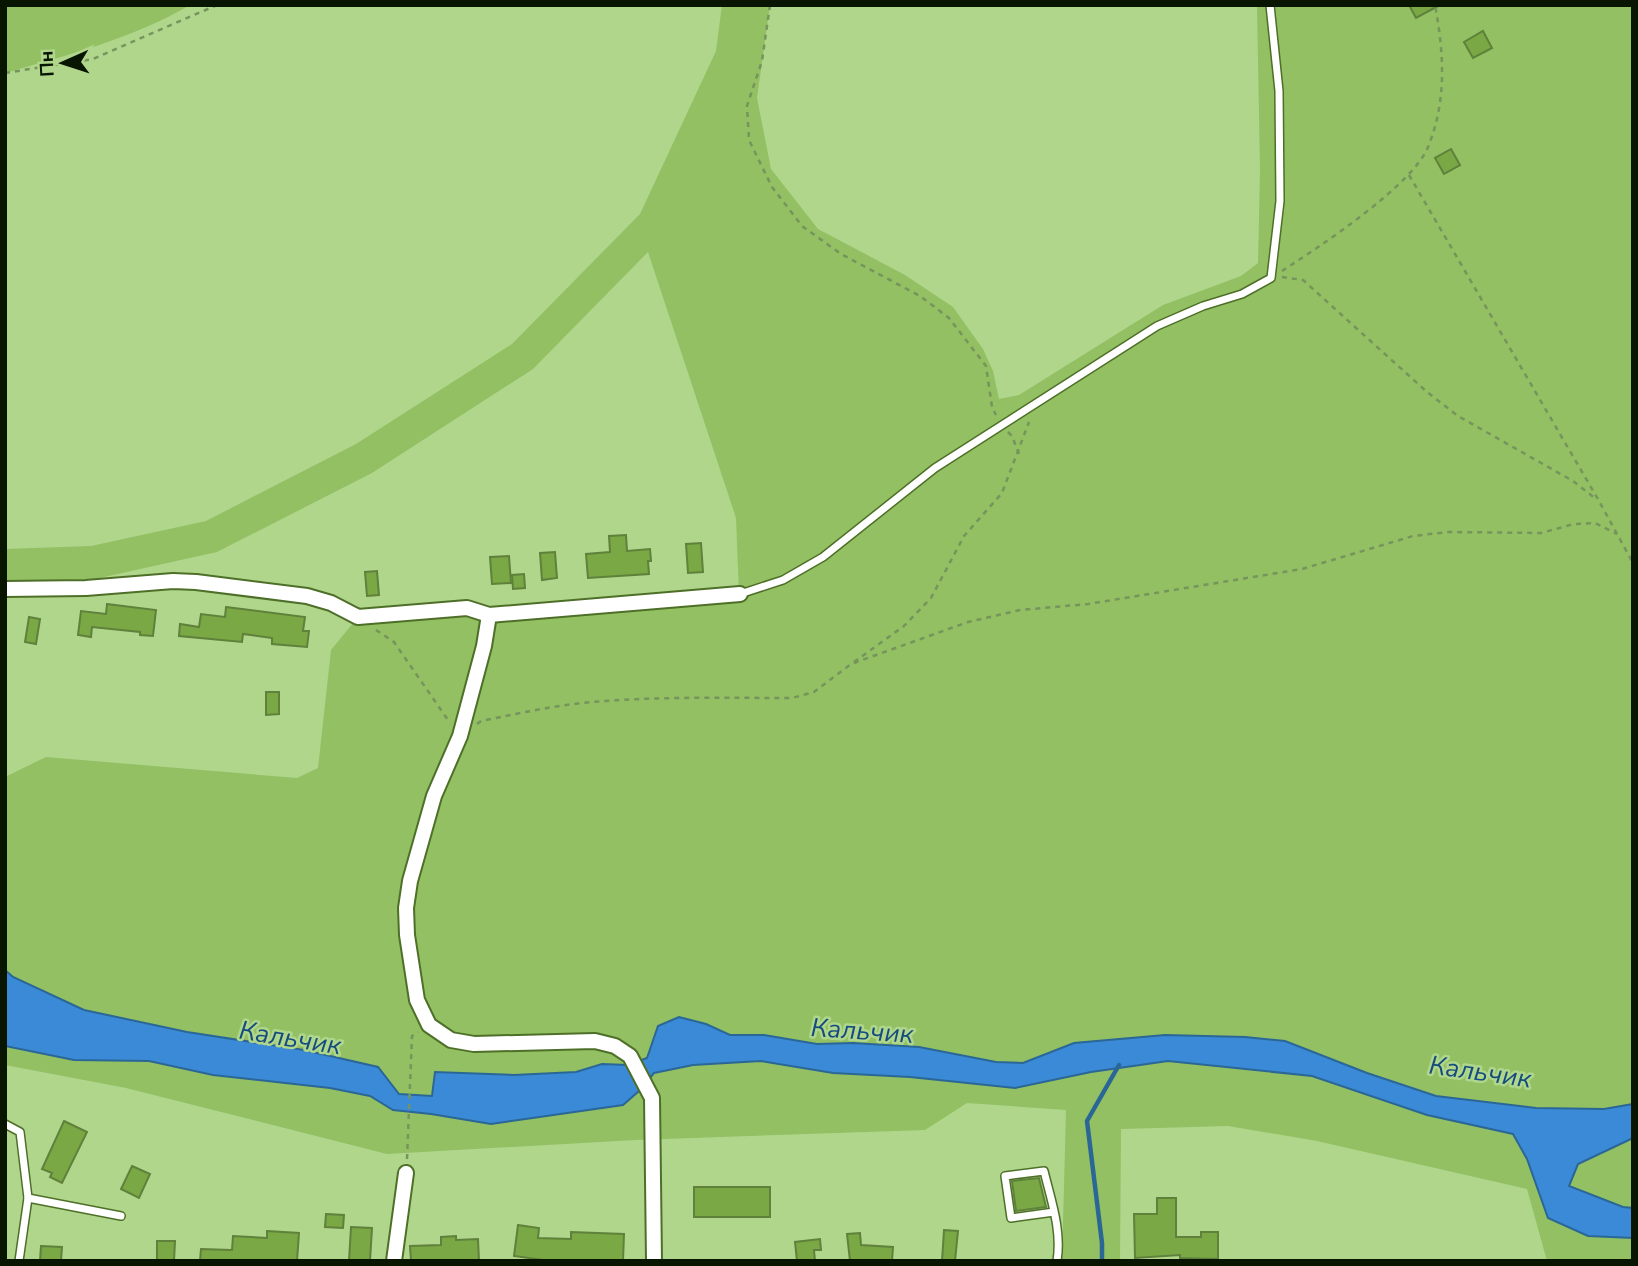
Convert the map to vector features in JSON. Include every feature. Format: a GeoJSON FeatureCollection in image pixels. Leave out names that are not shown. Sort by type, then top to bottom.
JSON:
{"type":"FeatureCollection","features":[{"type":"Feature","properties":{"kind":"street"},"geometry":{"type":"LineString","coordinates":[[5,589],[196,582],[307,596],[331,603],[358,617],[467,608],[489,615],[740,594]]}},
{"type":"Feature","properties":{"kind":"street"},"geometry":{"type":"LineString","coordinates":[[489,615],[484,646],[460,736],[434,796],[410,881],[406,908],[407,935],[416,1000],[429,1025],[451,1040],[474,1044],[595,1041],[615,1046],[630,1056],[652,1098],[654,1261]]}},
{"type":"Feature","properties":{"kind":"street"},"geometry":{"type":"LineString","coordinates":[[394,1261],[406,1172]]}},
{"type":"Feature","properties":{"kind":"lane"},"geometry":{"type":"LineString","coordinates":[[740,594],[783,580],[823,556],[935,468],[1157,326],[1203,306],[1242,294],[1270,278],[1280,201],[1279,91],[1270,5]]}},
{"type":"Feature","properties":{"kind":"lane"},"geometry":{"type":"LineString","coordinates":[[5,1124],[20,1132],[28,1198],[19,1261]]}},
{"type":"Feature","properties":{"kind":"lane"},"geometry":{"type":"LineString","coordinates":[[1054,1212],[1011,1219],[1005,1176],[1044,1171],[1054,1212],[1060,1242],[1057,1261]]}},
{"type":"Feature","properties":{"kind":"lane"},"geometry":{"type":"LineString","coordinates":[[28,1198],[121,1216]]}},
{"type":"Feature","properties":{"kind":"path"},"geometry":{"type":"LineString","coordinates":[[5,74],[93,59],[217,5]]}},
{"type":"Feature","properties":{"kind":"path"},"geometry":{"type":"LineString","coordinates":[[770,5],[762,61],[747,106],[750,140],[772,187],[802,226],[841,254],[920,296],[950,318],[986,366],[992,407],[1000,425],[1012,436],[1019,454]]}},
{"type":"Feature","properties":{"kind":"path"},"geometry":{"type":"LineString","coordinates":[[1270,278],[1351,222],[1409,176],[1427,149],[1438,113],[1443,77],[1441,37],[1434,5]]}},
{"type":"Feature","properties":{"kind":"path"},"geometry":{"type":"LineString","coordinates":[[1409,176],[1633,563]]}},
{"type":"Feature","properties":{"kind":"path"},"geometry":{"type":"LineString","coordinates":[[1270,278],[1303,280],[1458,416],[1573,481],[1599,501]]}},
{"type":"Feature","properties":{"kind":"path"},"geometry":{"type":"LineString","coordinates":[[358,617],[394,642],[460,736],[481,721],[583,703],[792,698],[814,692],[904,626],[931,598],[964,536],[1002,493],[1040,399]]}},
{"type":"Feature","properties":{"kind":"path"},"geometry":{"type":"LineString","coordinates":[[852,664],[968,622],[1020,610],[1088,604],[1303,569],[1413,536],[1448,532],[1541,533],[1574,524],[1595,523],[1617,534]]}},
{"type":"Feature","properties":{"kind":"path"},"geometry":{"type":"LineString","coordinates":[[406,1172],[412,1036]]}},
{"type":"Feature","properties":{"kind":"green space"},"geometry":{"type":"Polygon","coordinates":[[[5,5],[190,5],[123,36],[5,73],[5,5]]]}},
{"type":"Feature","properties":{"kind":"green space"},"geometry":{"type":"Polygon","coordinates":[[[722,5],[770,5],[757,98],[771,169],[818,229],[905,275],[953,307],[983,349],[993,371],[999,399],[1019,395],[1163,305],[1241,276],[1258,263],[1260,170],[1257,5],[1633,5],[1633,1261],[1547,1261],[1527,1189],[1317,1141],[1228,1126],[1121,1129],[1120,1261],[1062,1261],[1066,1110],[967,1103],[925,1130],[635,1140],[387,1154],[126,1088],[5,1065],[5,777],[46,757],[297,778],[318,768],[331,650],[358,617],[489,615],[739,594],[736,518],[648,252],[533,369],[372,473],[217,552],[95,579],[5,581],[5,549],[91,546],[206,521],[356,444],[512,344],[640,214],[716,51],[722,5]]]}},
{"type":"Feature","properties":{"kind":"water"},"geometry":{"type":"Polygon","coordinates":[[[5,970],[13,977],[84,1010],[187,1032],[304,1050],[378,1067],[399,1094],[432,1096],[435,1072],[514,1075],[576,1072],[602,1064],[628,1065],[647,1058],[658,1026],[679,1017],[706,1024],[730,1035],[764,1035],[817,1044],[919,1047],[996,1062],[1023,1063],[1074,1043],[1165,1035],[1285,1041],[1436,1096],[1536,1108],[1604,1109],[1633,1104],[1633,1138],[1578,1164],[1569,1186],[1623,1207],[1633,1208],[1633,1238],[1588,1236],[1548,1218],[1527,1159],[1513,1134],[1427,1115],[1312,1076],[1168,1061],[1091,1072],[1015,1088],[910,1077],[833,1073],[761,1061],[693,1065],[654,1073],[623,1105],[491,1124],[393,1110],[370,1096],[330,1088],[213,1075],[149,1061],[74,1060],[5,1046],[5,970]]]}},
{"type":"Feature","properties":{"kind":"building"},"geometry":{"type":"Polygon","coordinates":[[[1409,5],[1440,5],[1416,18],[1409,5]]]}},
{"type":"Feature","properties":{"kind":"building"},"geometry":{"type":"Polygon","coordinates":[[[1483,31],[1492,48],[1473,58],[1464,42],[1483,31]]]}},
{"type":"Feature","properties":{"kind":"building"},"geometry":{"type":"Polygon","coordinates":[[[1451,149],[1460,165],[1444,174],[1435,158],[1451,149]]]}},
{"type":"Feature","properties":{"kind":"building"},"geometry":{"type":"Polygon","coordinates":[[[626,535],[627,551],[650,549],[649,574],[588,578],[586,554],[610,552],[609,536],[626,535]]]}},
{"type":"Feature","properties":{"kind":"building"},"geometry":{"type":"Polygon","coordinates":[[[701,543],[703,572],[688,573],[686,544],[701,543]]]}},
{"type":"Feature","properties":{"kind":"building"},"geometry":{"type":"Polygon","coordinates":[[[555,552],[557,578],[542,580],[540,553],[555,552]]]}},
{"type":"Feature","properties":{"kind":"building"},"geometry":{"type":"Polygon","coordinates":[[[509,556],[511,583],[492,584],[490,557],[509,556]]]}},
{"type":"Feature","properties":{"kind":"building"},"geometry":{"type":"Polygon","coordinates":[[[377,571],[379,595],[367,596],[365,572],[377,571]]]}},
{"type":"Feature","properties":{"kind":"building"},"geometry":{"type":"Polygon","coordinates":[[[524,574],[525,588],[513,589],[512,575],[524,574]]]}},
{"type":"Feature","properties":{"kind":"building"},"geometry":{"type":"Polygon","coordinates":[[[107,604],[156,610],[153,636],[92,627],[91,637],[78,635],[81,611],[106,614],[107,604]]]}},
{"type":"Feature","properties":{"kind":"building"},"geometry":{"type":"Polygon","coordinates":[[[226,607],[305,617],[303,631],[309,631],[307,647],[272,644],[272,638],[243,634],[242,642],[179,636],[180,624],[199,627],[201,614],[225,617],[226,607]]]}},
{"type":"Feature","properties":{"kind":"building"},"geometry":{"type":"Polygon","coordinates":[[[29,617],[40,619],[36,644],[25,642],[29,617]]]}},
{"type":"Feature","properties":{"kind":"building"},"geometry":{"type":"Polygon","coordinates":[[[266,692],[279,692],[279,714],[266,715],[266,692]]]}},
{"type":"Feature","properties":{"kind":"building"},"geometry":{"type":"Polygon","coordinates":[[[64,1121],[87,1132],[62,1183],[50,1177],[52,1173],[42,1169],[64,1121]]]}},
{"type":"Feature","properties":{"kind":"building"},"geometry":{"type":"Polygon","coordinates":[[[132,1166],[150,1174],[139,1198],[121,1189],[132,1166]]]}},
{"type":"Feature","properties":{"kind":"building"},"geometry":{"type":"Polygon","coordinates":[[[1039,1178],[1046,1207],[1016,1211],[1012,1181],[1039,1178]]]}},
{"type":"Feature","properties":{"kind":"building"},"geometry":{"type":"Polygon","coordinates":[[[694,1187],[770,1187],[770,1217],[694,1217],[694,1187]]]}},
{"type":"Feature","properties":{"kind":"building"},"geometry":{"type":"Polygon","coordinates":[[[1157,1198],[1176,1198],[1176,1237],[1201,1237],[1201,1232],[1218,1232],[1218,1259],[1180,1258],[1180,1255],[1135,1258],[1134,1214],[1157,1214],[1157,1198]]]}},
{"type":"Feature","properties":{"kind":"building"},"geometry":{"type":"Polygon","coordinates":[[[326,1214],[344,1215],[343,1228],[325,1227],[326,1214]]]}},
{"type":"Feature","properties":{"kind":"building"},"geometry":{"type":"Polygon","coordinates":[[[518,1225],[539,1228],[538,1238],[571,1239],[571,1232],[624,1234],[623,1261],[543,1260],[514,1256],[518,1225]]]}},
{"type":"Feature","properties":{"kind":"building"},"geometry":{"type":"Polygon","coordinates":[[[351,1227],[372,1228],[370,1261],[349,1261],[351,1227]]]}},
{"type":"Feature","properties":{"kind":"building"},"geometry":{"type":"Polygon","coordinates":[[[944,1230],[958,1231],[955,1261],[942,1261],[944,1230]]]}},
{"type":"Feature","properties":{"kind":"building"},"geometry":{"type":"Polygon","coordinates":[[[267,1231],[299,1233],[297,1261],[200,1261],[201,1249],[232,1250],[233,1236],[267,1238],[267,1231]]]}},
{"type":"Feature","properties":{"kind":"building"},"geometry":{"type":"Polygon","coordinates":[[[860,1233],[861,1245],[893,1247],[892,1261],[850,1261],[847,1234],[860,1233]]]}},
{"type":"Feature","properties":{"kind":"building"},"geometry":{"type":"Polygon","coordinates":[[[456,1236],[456,1240],[478,1239],[479,1261],[411,1261],[410,1246],[441,1245],[441,1237],[456,1236]]]}},
{"type":"Feature","properties":{"kind":"building"},"geometry":{"type":"Polygon","coordinates":[[[820,1239],[821,1250],[814,1250],[815,1261],[797,1261],[795,1242],[820,1239]]]}},
{"type":"Feature","properties":{"kind":"building"},"geometry":{"type":"Polygon","coordinates":[[[157,1241],[175,1241],[174,1261],[157,1261],[157,1241]]]}},
{"type":"Feature","properties":{"kind":"building"},"geometry":{"type":"Polygon","coordinates":[[[41,1246],[62,1247],[61,1261],[40,1261],[41,1246]]]}},
{"type":"Feature","properties":{"kind":"waterway"},"geometry":{"type":"LineString","coordinates":[[1102,1261],[1087,1121],[1119,1065]]}},
{"type":"Feature","properties":{"kind":"water label","name":"Кальчик"},"geometry":{"type":"Point","coordinates":[862,1031]}},
{"type":"Feature","properties":{"kind":"water label","name":"Кальчик"},"geometry":{"type":"Point","coordinates":[290,1038]}},
{"type":"Feature","properties":{"kind":"water label","name":"Кальчик"},"geometry":{"type":"Point","coordinates":[1480,1072]}}]}
